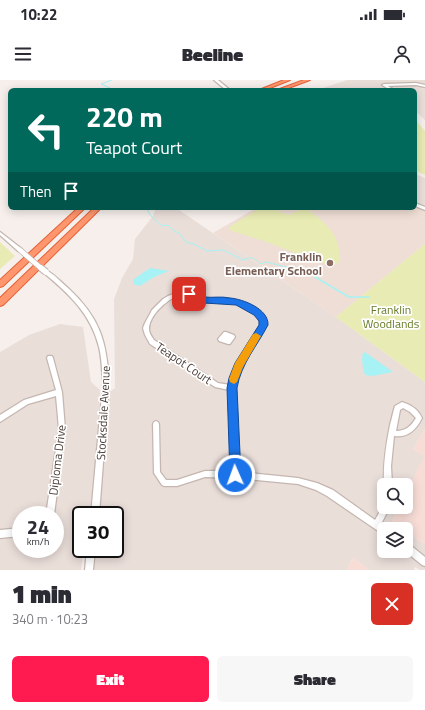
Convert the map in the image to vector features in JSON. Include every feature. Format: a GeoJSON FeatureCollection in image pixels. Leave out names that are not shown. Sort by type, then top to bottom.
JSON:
{"type":"FeatureCollection","features":[{"type":"Feature","properties":{"kind":"highway"},"geometry":{"type":"LineString","coordinates":[[266,88],[288,80]]}},
{"type":"Feature","properties":{"kind":"highway"},"geometry":{"type":"LineString","coordinates":[[285,88],[308,80]]}},
{"type":"Feature","properties":{"kind":"highway"},"geometry":{"type":"LineString","coordinates":[[0,284],[80,210]]}},
{"type":"Feature","properties":{"kind":"highway"},"geometry":{"type":"LineString","coordinates":[[0,302],[96,210]]}},
{"type":"Feature","properties":{"kind":"street"},"geometry":{"type":"LineString","coordinates":[[216,80],[226,88]]}},
{"type":"Feature","properties":{"kind":"street"},"geometry":{"type":"LineString","coordinates":[[389,88],[384,85],[416,84],[425,86]]}},
{"type":"Feature","properties":{"kind":"street","name":"Stocksdale Avenue"},"geometry":{"type":"LineString","coordinates":[[0,233],[73,295],[87,311],[100,336],[104,351],[106,384],[96,506]]}},
{"type":"Feature","properties":{"kind":"street","name":"Teapot Court"},"geometry":{"type":"LineString","coordinates":[[232,388],[217,385],[152,342],[146,332],[149,318],[169,298],[177,294],[185,293],[204,300],[234,301],[261,315],[263,325],[239,366],[232,388],[235,475]]}},
{"type":"Feature","properties":{"kind":"street","name":"Diploma Drive"},"geometry":{"type":"LineString","coordinates":[[50,358],[59,392],[62,429],[51,506]]}},
{"type":"Feature","properties":{"kind":"street"},"geometry":{"type":"LineString","coordinates":[[0,419],[26,402],[59,392]]}},
{"type":"Feature","properties":{"kind":"street"},"geometry":{"type":"LineString","coordinates":[[388,478],[387,466],[392,433],[397,408],[399,406],[406,406],[417,413],[419,418],[408,432],[400,435],[392,433]]}},
{"type":"Feature","properties":{"kind":"street"},"geometry":{"type":"LineString","coordinates":[[156,424],[157,473],[164,483],[177,483],[205,474],[287,479],[317,487],[330,493],[376,525],[382,514]]}},
{"type":"Feature","properties":{"kind":"street"},"geometry":{"type":"LineString","coordinates":[[0,534],[12,533]]}},
{"type":"Feature","properties":{"kind":"street"},"geometry":{"type":"LineString","coordinates":[[413,553],[425,562]]}},
{"type":"Feature","properties":{"kind":"street"},"geometry":{"type":"LineString","coordinates":[[89,570],[90,558]]}},
{"type":"Feature","properties":{"kind":"shaded area"},"geometry":{"type":"Polygon","coordinates":[[[347,80],[425,80],[425,120],[417,113],[417,88],[323,88],[347,80]]]}},
{"type":"Feature","properties":{"kind":"shaded area"},"geometry":{"type":"Polygon","coordinates":[[[417,175],[425,178],[425,207],[417,204],[417,175]]]}},
{"type":"Feature","properties":{"kind":"shaded area","name":"Franklin Elementary School"},"geometry":{"type":"Polygon","coordinates":[[[417,207],[425,210],[425,244],[336,317],[213,233],[253,210],[417,210],[417,207]]]}},
{"type":"Feature","properties":{"kind":"shaded area"},"geometry":{"type":"Polygon","coordinates":[[[155,210],[179,210],[336,317],[425,382],[425,428],[413,449],[425,456],[413,479],[413,478],[377,478],[377,514],[396,514],[392,521],[393,522],[377,522],[377,558],[413,558],[413,536],[425,545],[425,570],[420,570],[415,567],[414,570],[370,570],[353,558],[346,570],[93,570],[95,558],[124,558],[124,506],[100,506],[108,393],[115,388],[114,299],[122,278],[133,259],[135,239],[153,216],[155,210]]]}},
{"type":"Feature","properties":{"kind":"shaded area"},"geometry":{"type":"Polygon","coordinates":[[[60,324],[83,327],[91,382],[100,390],[98,436],[91,506],[72,506],[72,558],[83,558],[81,570],[0,570],[0,352],[29,335],[60,324]]]}},
{"type":"Feature","properties":{"kind":"shaded area"},"geometry":{"type":"Polygon","coordinates":[[[425,428],[425,545],[413,536],[413,522],[392,521],[396,514],[413,514],[413,479],[424,456],[413,449],[425,428]]]}},
{"type":"Feature","properties":{"kind":"shaded area"},"geometry":{"type":"Polygon","coordinates":[[[353,558],[370,570],[346,570],[353,558]]]}},
{"type":"Feature","properties":{"kind":"green space"},"geometry":{"type":"Polygon","coordinates":[[[417,121],[425,131],[425,175],[417,171],[417,121]]]}},
{"type":"Feature","properties":{"kind":"green space"},"geometry":{"type":"Polygon","coordinates":[[[257,210],[276,210],[288,215],[300,210],[308,210],[326,224],[331,230],[338,244],[340,262],[335,264],[322,263],[264,241],[229,230],[229,227],[257,210]]]}},
{"type":"Feature","properties":{"kind":"green space"},"geometry":{"type":"Polygon","coordinates":[[[0,242],[15,256],[0,269],[0,242]]]}},
{"type":"Feature","properties":{"kind":"green space","name":"Franklin Woodlands"},"geometry":{"type":"Polygon","coordinates":[[[425,244],[425,382],[336,317],[425,244]]]}},
{"type":"Feature","properties":{"kind":"water"},"geometry":{"type":"Polygon","coordinates":[[[150,268],[169,271],[154,277],[140,286],[133,284],[134,279],[150,268]]]}},
{"type":"Feature","properties":{"kind":"water"},"geometry":{"type":"Polygon","coordinates":[[[365,352],[393,372],[372,376],[365,375],[362,358],[363,353],[365,352]]]}},
{"type":"Feature","properties":{"kind":"waterway"},"geometry":{"type":"LineString","coordinates":[[110,88],[101,84],[112,80]]}},
{"type":"Feature","properties":{"kind":"waterway"},"geometry":{"type":"LineString","coordinates":[[147,210],[151,216],[162,226],[168,225],[174,231],[179,233],[186,242],[194,244],[207,251],[223,250],[243,260],[252,258],[261,264],[266,262],[295,269]]}},
{"type":"Feature","properties":{"kind":"waterway"},"geometry":{"type":"LineString","coordinates":[[291,268],[310,272],[315,277],[349,297],[369,297]]}},
{"type":"Feature","properties":{"kind":"slow traffic"},"geometry":{"type":"LineString","coordinates":[[234,379],[239,366],[256,336]]}},
{"type":"Feature","properties":{"kind":"place","name":"Franklin Elementary School"},"geometry":{"type":"Point","coordinates":[330,263]}},
{"type":"Feature","properties":{"kind":"route"},"geometry":{"type":"LineString","coordinates":[[189,294],[204,300],[229,300],[238,302],[258,312],[264,321],[236,372],[232,388],[235,475]]}}]}
